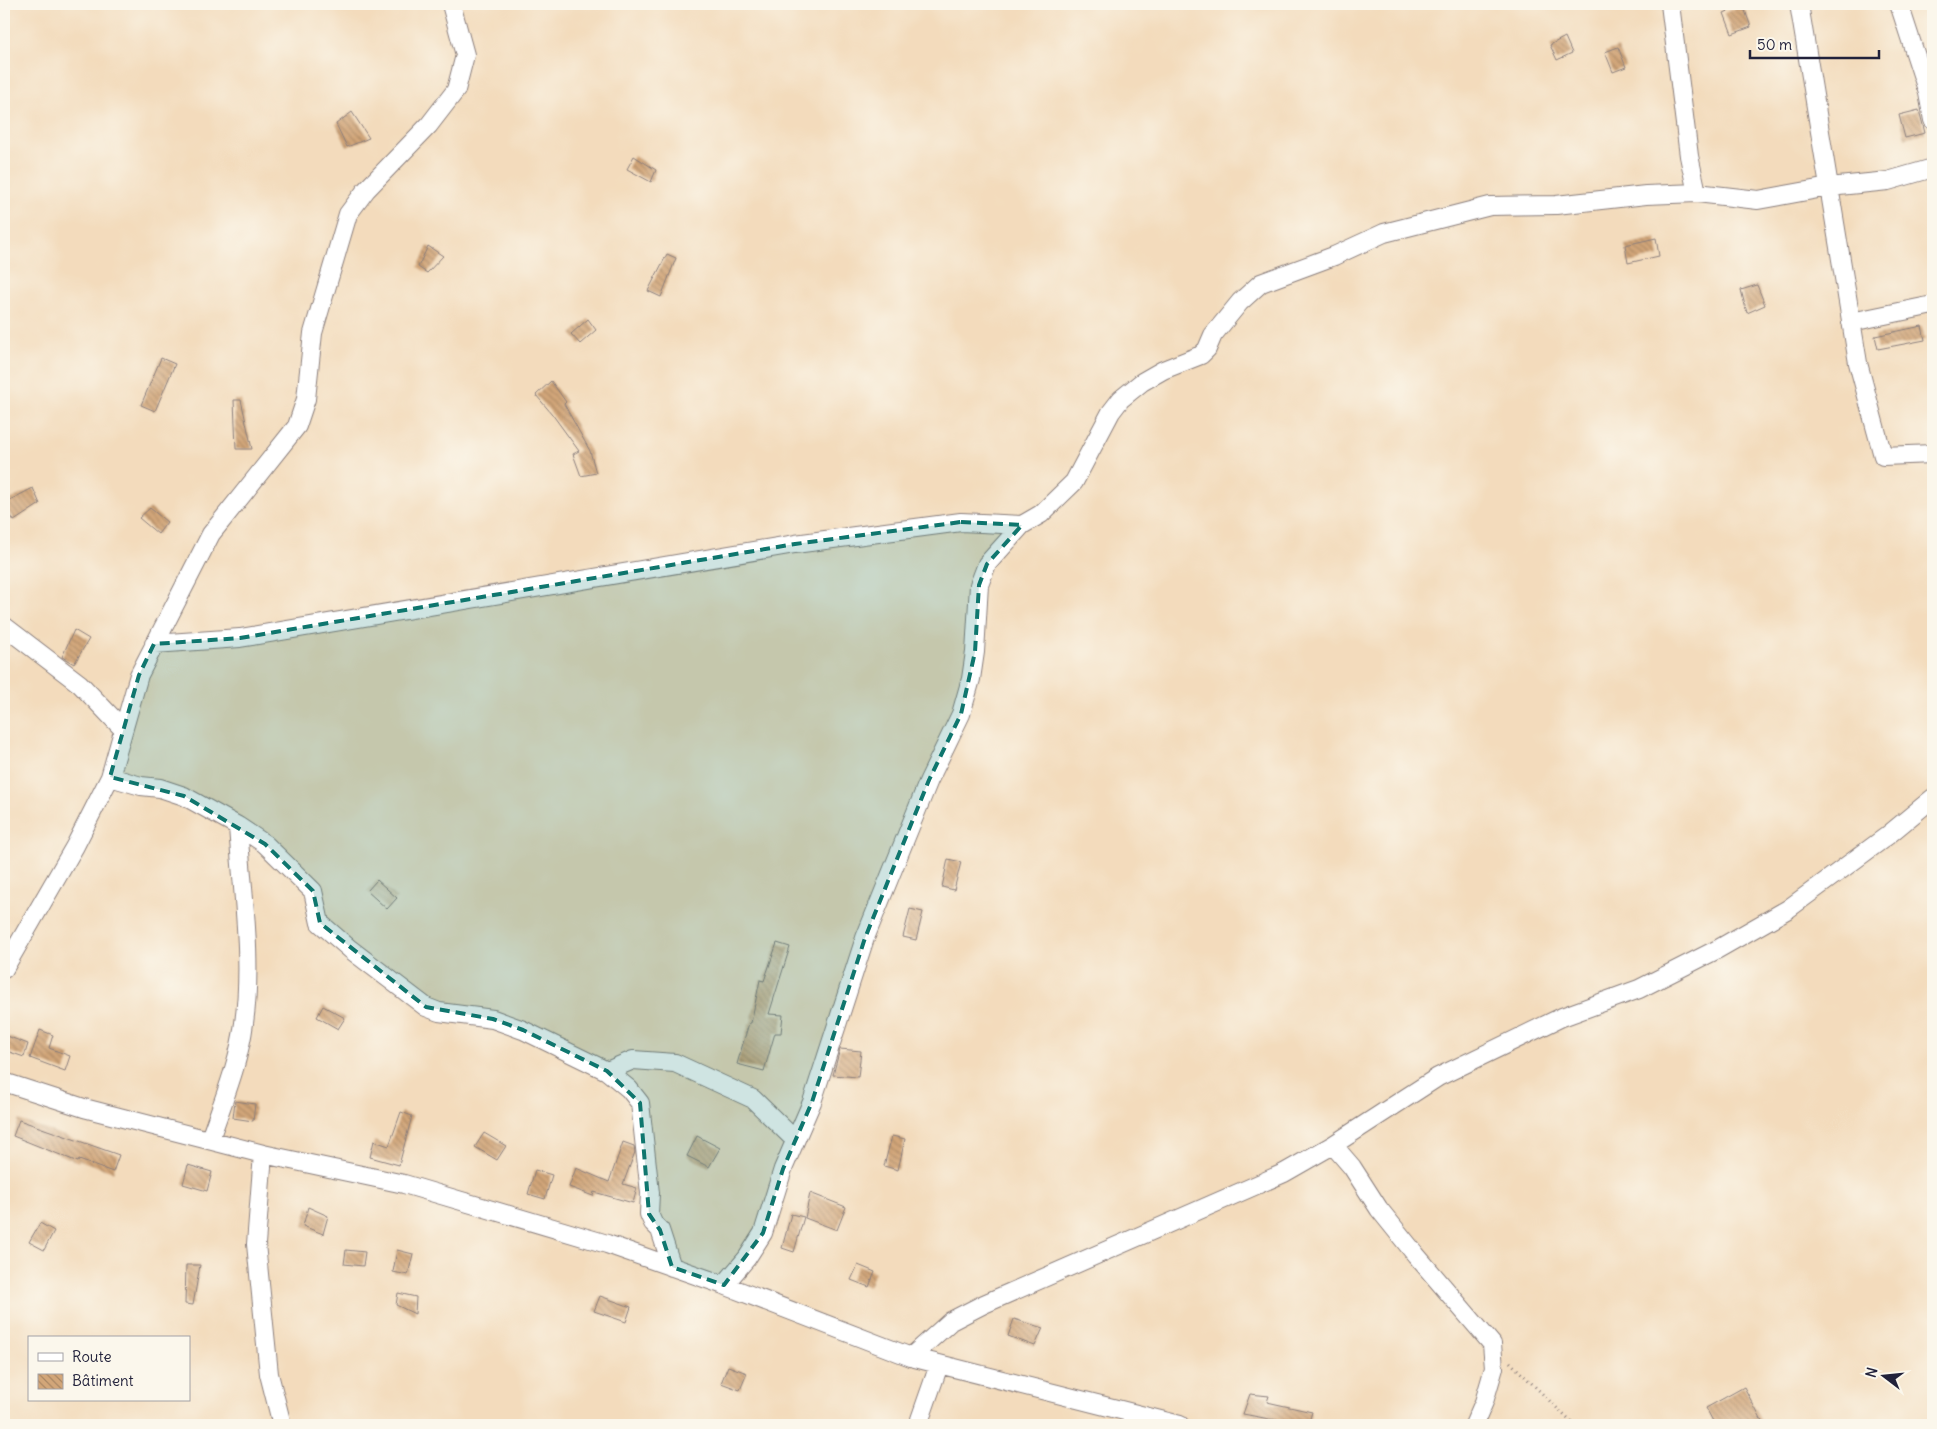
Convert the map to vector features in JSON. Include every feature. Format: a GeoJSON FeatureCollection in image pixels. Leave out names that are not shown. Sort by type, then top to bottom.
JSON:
{"type":"FeatureCollection","features":[{"type":"Feature","properties":{"kind":"street"},"geometry":{"type":"LineString","coordinates":[[4,969],[76,846],[110,777],[140,675],[211,534],[298,426],[306,399],[313,333],[348,214],[366,190],[429,125],[456,90],[465,55],[451,4]]}},
{"type":"Feature","properties":{"kind":"street"},"geometry":{"type":"LineString","coordinates":[[1670,4],[1690,156],[1697,193]]}},
{"type":"Feature","properties":{"kind":"street"},"geometry":{"type":"LineString","coordinates":[[1799,4],[1858,363],[1883,456],[1933,454]]}},
{"type":"Feature","properties":{"kind":"street"},"geometry":{"type":"LineString","coordinates":[[1899,4],[1928,93],[1933,120]]}},
{"type":"Feature","properties":{"kind":"street"},"geometry":{"type":"LineString","coordinates":[[724,1285],[748,1258],[763,1233],[795,1140],[812,1102],[865,938],[929,780],[961,714],[971,680],[975,652],[979,585],[987,564],[1022,524],[1041,514],[1074,482],[1111,412],[1121,399],[1142,382],[1163,370],[1201,355],[1240,302],[1261,283],[1334,256],[1384,234],[1490,206],[1556,205],[1646,194],[1697,193],[1758,200],[1829,187],[1888,181],[1933,168]]}},
{"type":"Feature","properties":{"kind":"street"},"geometry":{"type":"LineString","coordinates":[[1851,322],[1933,305]]}},
{"type":"Feature","properties":{"kind":"street"},"geometry":{"type":"LineString","coordinates":[[154,644],[240,638],[786,545],[961,522],[1022,524]]}},
{"type":"Feature","properties":{"kind":"street"},"geometry":{"type":"LineString","coordinates":[[4,626],[80,684],[123,729]]}},
{"type":"Feature","properties":{"kind":"street"},"geometry":{"type":"LineString","coordinates":[[110,777],[140,786],[160,788],[184,796],[238,826],[265,844],[313,891],[320,923],[350,949],[426,1007],[439,1012],[493,1019],[515,1027],[607,1071],[629,1089],[640,1103],[650,1193],[649,1214],[653,1223],[660,1230],[672,1267]]}},
{"type":"Feature","properties":{"kind":"street"},"geometry":{"type":"LineString","coordinates":[[911,1357],[951,1321],[984,1304],[1276,1176],[1333,1145],[1438,1077],[1562,1017],[1639,989],[1718,949],[1779,914],[1855,860],[1933,798]]}},
{"type":"Feature","properties":{"kind":"street"},"geometry":{"type":"LineString","coordinates":[[210,1139],[238,1055],[244,1022],[248,980],[238,826]]}},
{"type":"Feature","properties":{"kind":"street"},"geometry":{"type":"LineString","coordinates":[[607,1071],[632,1060],[675,1062],[753,1099],[795,1140]]}},
{"type":"Feature","properties":{"kind":"street"},"geometry":{"type":"LineString","coordinates":[[4,1082],[84,1108],[264,1154],[404,1184],[606,1244],[724,1285],[911,1357],[1180,1425]]}},
{"type":"Feature","properties":{"kind":"street"},"geometry":{"type":"LineString","coordinates":[[1333,1145],[1352,1167],[1379,1209],[1492,1344],[1494,1368],[1484,1402],[1474,1425]]}},
{"type":"Feature","properties":{"kind":"street"},"geometry":{"type":"LineString","coordinates":[[264,1154],[256,1244],[269,1374],[282,1425]]}},
{"type":"Feature","properties":{"kind":"street"},"geometry":{"type":"LineString","coordinates":[[918,1425],[939,1365]]}},
{"type":"Feature","properties":{"kind":"path"},"geometry":{"type":"LineString","coordinates":[[1492,1344],[1574,1425]]}},
{"type":"Feature","properties":{"kind":"highlighted area"},"geometry":{"type":"Polygon","coordinates":[[[961,522],[1022,525],[987,564],[979,585],[975,652],[961,714],[929,780],[865,938],[812,1102],[783,1169],[763,1233],[724,1285],[672,1267],[660,1230],[649,1214],[640,1103],[607,1071],[523,1030],[493,1019],[426,1007],[320,923],[313,891],[265,844],[184,796],[110,777],[139,675],[154,644],[240,638],[795,544],[961,522]]]}},
{"type":"Feature","properties":{"kind":"building"},"geometry":{"type":"Polygon","coordinates":[[[1743,5],[1751,27],[1732,34],[1724,13],[1743,5]]]}},
{"type":"Feature","properties":{"kind":"building"},"geometry":{"type":"Polygon","coordinates":[[[1565,37],[1572,53],[1557,60],[1550,45],[1565,37]]]}},
{"type":"Feature","properties":{"kind":"building"},"geometry":{"type":"Polygon","coordinates":[[[1618,47],[1626,67],[1613,72],[1605,52],[1618,47]]]}},
{"type":"Feature","properties":{"kind":"building"},"geometry":{"type":"Polygon","coordinates":[[[1919,110],[1925,133],[1905,138],[1899,115],[1919,110]]]}},
{"type":"Feature","properties":{"kind":"building"},"geometry":{"type":"Polygon","coordinates":[[[352,112],[369,138],[347,147],[336,124],[352,112]]]}},
{"type":"Feature","properties":{"kind":"building"},"geometry":{"type":"Polygon","coordinates":[[[634,156],[656,170],[651,182],[627,169],[634,156]]]}},
{"type":"Feature","properties":{"kind":"building"},"geometry":{"type":"Polygon","coordinates":[[[1656,238],[1659,256],[1628,263],[1625,245],[1656,238]]]}},
{"type":"Feature","properties":{"kind":"building"},"geometry":{"type":"Polygon","coordinates":[[[428,246],[443,256],[427,273],[418,267],[428,246]]]}},
{"type":"Feature","properties":{"kind":"building"},"geometry":{"type":"Polygon","coordinates":[[[667,254],[676,258],[661,297],[648,291],[667,254]]]}},
{"type":"Feature","properties":{"kind":"building"},"geometry":{"type":"Polygon","coordinates":[[[1757,285],[1765,305],[1747,313],[1741,290],[1757,285]]]}},
{"type":"Feature","properties":{"kind":"building"},"geometry":{"type":"Polygon","coordinates":[[[588,319],[596,330],[580,344],[571,334],[588,319]]]}},
{"type":"Feature","properties":{"kind":"building"},"geometry":{"type":"Polygon","coordinates":[[[1922,326],[1925,340],[1878,349],[1875,336],[1922,326]]]}},
{"type":"Feature","properties":{"kind":"building"},"geometry":{"type":"Polygon","coordinates":[[[161,358],[175,364],[155,411],[141,405],[161,358]]]}},
{"type":"Feature","properties":{"kind":"building"},"geometry":{"type":"Polygon","coordinates":[[[551,381],[566,402],[564,404],[590,451],[596,473],[581,476],[573,454],[579,451],[536,395],[551,381]]]}},
{"type":"Feature","properties":{"kind":"building"},"geometry":{"type":"Polygon","coordinates":[[[234,400],[241,400],[252,449],[236,449],[234,400]]]}},
{"type":"Feature","properties":{"kind":"building"},"geometry":{"type":"Polygon","coordinates":[[[33,488],[40,504],[14,521],[4,503],[33,488]]]}},
{"type":"Feature","properties":{"kind":"building"},"geometry":{"type":"Polygon","coordinates":[[[150,508],[167,522],[158,534],[139,518],[150,508]]]}},
{"type":"Feature","properties":{"kind":"building"},"geometry":{"type":"Polygon","coordinates":[[[74,630],[89,639],[74,664],[62,657],[74,630]]]}},
{"type":"Feature","properties":{"kind":"building"},"geometry":{"type":"Polygon","coordinates":[[[948,859],[961,862],[954,890],[942,887],[948,859]]]}},
{"type":"Feature","properties":{"kind":"building"},"geometry":{"type":"Polygon","coordinates":[[[377,880],[397,898],[387,909],[367,891],[377,880]]]}},
{"type":"Feature","properties":{"kind":"building"},"geometry":{"type":"Polygon","coordinates":[[[910,909],[923,912],[916,940],[903,937],[910,909]]]}},
{"type":"Feature","properties":{"kind":"building"},"geometry":{"type":"Polygon","coordinates":[[[777,943],[790,947],[769,1014],[783,1015],[781,1033],[775,1033],[764,1071],[737,1064],[749,1023],[751,1023],[760,980],[764,981],[777,943]]]}},
{"type":"Feature","properties":{"kind":"building"},"geometry":{"type":"Polygon","coordinates":[[[323,1006],[345,1018],[338,1029],[317,1017],[323,1006]]]}},
{"type":"Feature","properties":{"kind":"building"},"geometry":{"type":"Polygon","coordinates":[[[40,1030],[53,1035],[49,1048],[70,1056],[65,1071],[30,1058],[40,1030]]]}},
{"type":"Feature","properties":{"kind":"building"},"geometry":{"type":"Polygon","coordinates":[[[7,1036],[28,1044],[24,1057],[4,1050],[7,1036]]]}},
{"type":"Feature","properties":{"kind":"building"},"geometry":{"type":"Polygon","coordinates":[[[840,1049],[861,1051],[858,1077],[833,1075],[840,1049]]]}},
{"type":"Feature","properties":{"kind":"building"},"geometry":{"type":"Polygon","coordinates":[[[235,1101],[255,1104],[253,1121],[233,1118],[235,1101]]]}},
{"type":"Feature","properties":{"kind":"building"},"geometry":{"type":"Polygon","coordinates":[[[401,1112],[412,1116],[399,1165],[370,1157],[374,1141],[389,1146],[401,1112]]]}},
{"type":"Feature","properties":{"kind":"building"},"geometry":{"type":"Polygon","coordinates":[[[19,1120],[119,1155],[113,1172],[79,1160],[78,1162],[13,1136],[19,1120]]]}},
{"type":"Feature","properties":{"kind":"building"},"geometry":{"type":"Polygon","coordinates":[[[484,1133],[506,1146],[497,1160],[475,1147],[484,1133]]]}},
{"type":"Feature","properties":{"kind":"building"},"geometry":{"type":"Polygon","coordinates":[[[697,1136],[720,1148],[709,1167],[687,1156],[697,1136]]]}},
{"type":"Feature","properties":{"kind":"building"},"geometry":{"type":"Polygon","coordinates":[[[892,1136],[905,1139],[898,1170],[884,1166],[892,1136]]]}},
{"type":"Feature","properties":{"kind":"building"},"geometry":{"type":"Polygon","coordinates":[[[623,1142],[634,1146],[635,1152],[623,1184],[637,1188],[633,1203],[594,1192],[593,1196],[569,1187],[576,1168],[609,1182],[623,1142]]]}},
{"type":"Feature","properties":{"kind":"building"},"geometry":{"type":"Polygon","coordinates":[[[188,1165],[212,1172],[207,1191],[183,1184],[188,1165]]]}},
{"type":"Feature","properties":{"kind":"building"},"geometry":{"type":"Polygon","coordinates":[[[535,1170],[552,1175],[545,1199],[528,1194],[535,1170]]]}},
{"type":"Feature","properties":{"kind":"building"},"geometry":{"type":"Polygon","coordinates":[[[810,1193],[846,1207],[837,1230],[805,1218],[810,1193]]]}},
{"type":"Feature","properties":{"kind":"building"},"geometry":{"type":"Polygon","coordinates":[[[308,1207],[328,1216],[323,1234],[303,1226],[308,1207]]]}},
{"type":"Feature","properties":{"kind":"building"},"geometry":{"type":"Polygon","coordinates":[[[791,1214],[804,1217],[794,1252],[782,1248],[791,1214]]]}},
{"type":"Feature","properties":{"kind":"building"},"geometry":{"type":"Polygon","coordinates":[[[40,1223],[54,1231],[44,1250],[29,1242],[40,1223]]]}},
{"type":"Feature","properties":{"kind":"building"},"geometry":{"type":"Polygon","coordinates":[[[346,1250],[365,1252],[363,1266],[344,1264],[346,1250]]]}},
{"type":"Feature","properties":{"kind":"building"},"geometry":{"type":"Polygon","coordinates":[[[397,1250],[413,1254],[408,1275],[393,1272],[397,1250]]]}},
{"type":"Feature","properties":{"kind":"building"},"geometry":{"type":"Polygon","coordinates":[[[186,1265],[200,1265],[193,1305],[185,1304],[186,1265]]]}},
{"type":"Feature","properties":{"kind":"building"},"geometry":{"type":"Polygon","coordinates":[[[858,1265],[875,1272],[869,1287],[851,1280],[858,1265]]]}},
{"type":"Feature","properties":{"kind":"building"},"geometry":{"type":"Polygon","coordinates":[[[398,1293],[416,1297],[415,1314],[396,1305],[398,1293]]]}},
{"type":"Feature","properties":{"kind":"building"},"geometry":{"type":"Polygon","coordinates":[[[600,1296],[631,1307],[626,1322],[594,1311],[600,1296]]]}},
{"type":"Feature","properties":{"kind":"building"},"geometry":{"type":"Polygon","coordinates":[[[1014,1319],[1043,1328],[1035,1346],[1008,1336],[1014,1319]]]}},
{"type":"Feature","properties":{"kind":"building"},"geometry":{"type":"Polygon","coordinates":[[[728,1366],[747,1373],[740,1390],[721,1383],[728,1366]]]}},
{"type":"Feature","properties":{"kind":"building"},"geometry":{"type":"Polygon","coordinates":[[[1744,1387],[1764,1425],[1715,1425],[1706,1408],[1744,1387]]]}},
{"type":"Feature","properties":{"kind":"building"},"geometry":{"type":"Polygon","coordinates":[[[1250,1394],[1269,1396],[1267,1402],[1312,1412],[1308,1425],[1285,1425],[1285,1422],[1243,1414],[1250,1394]]]}}]}
